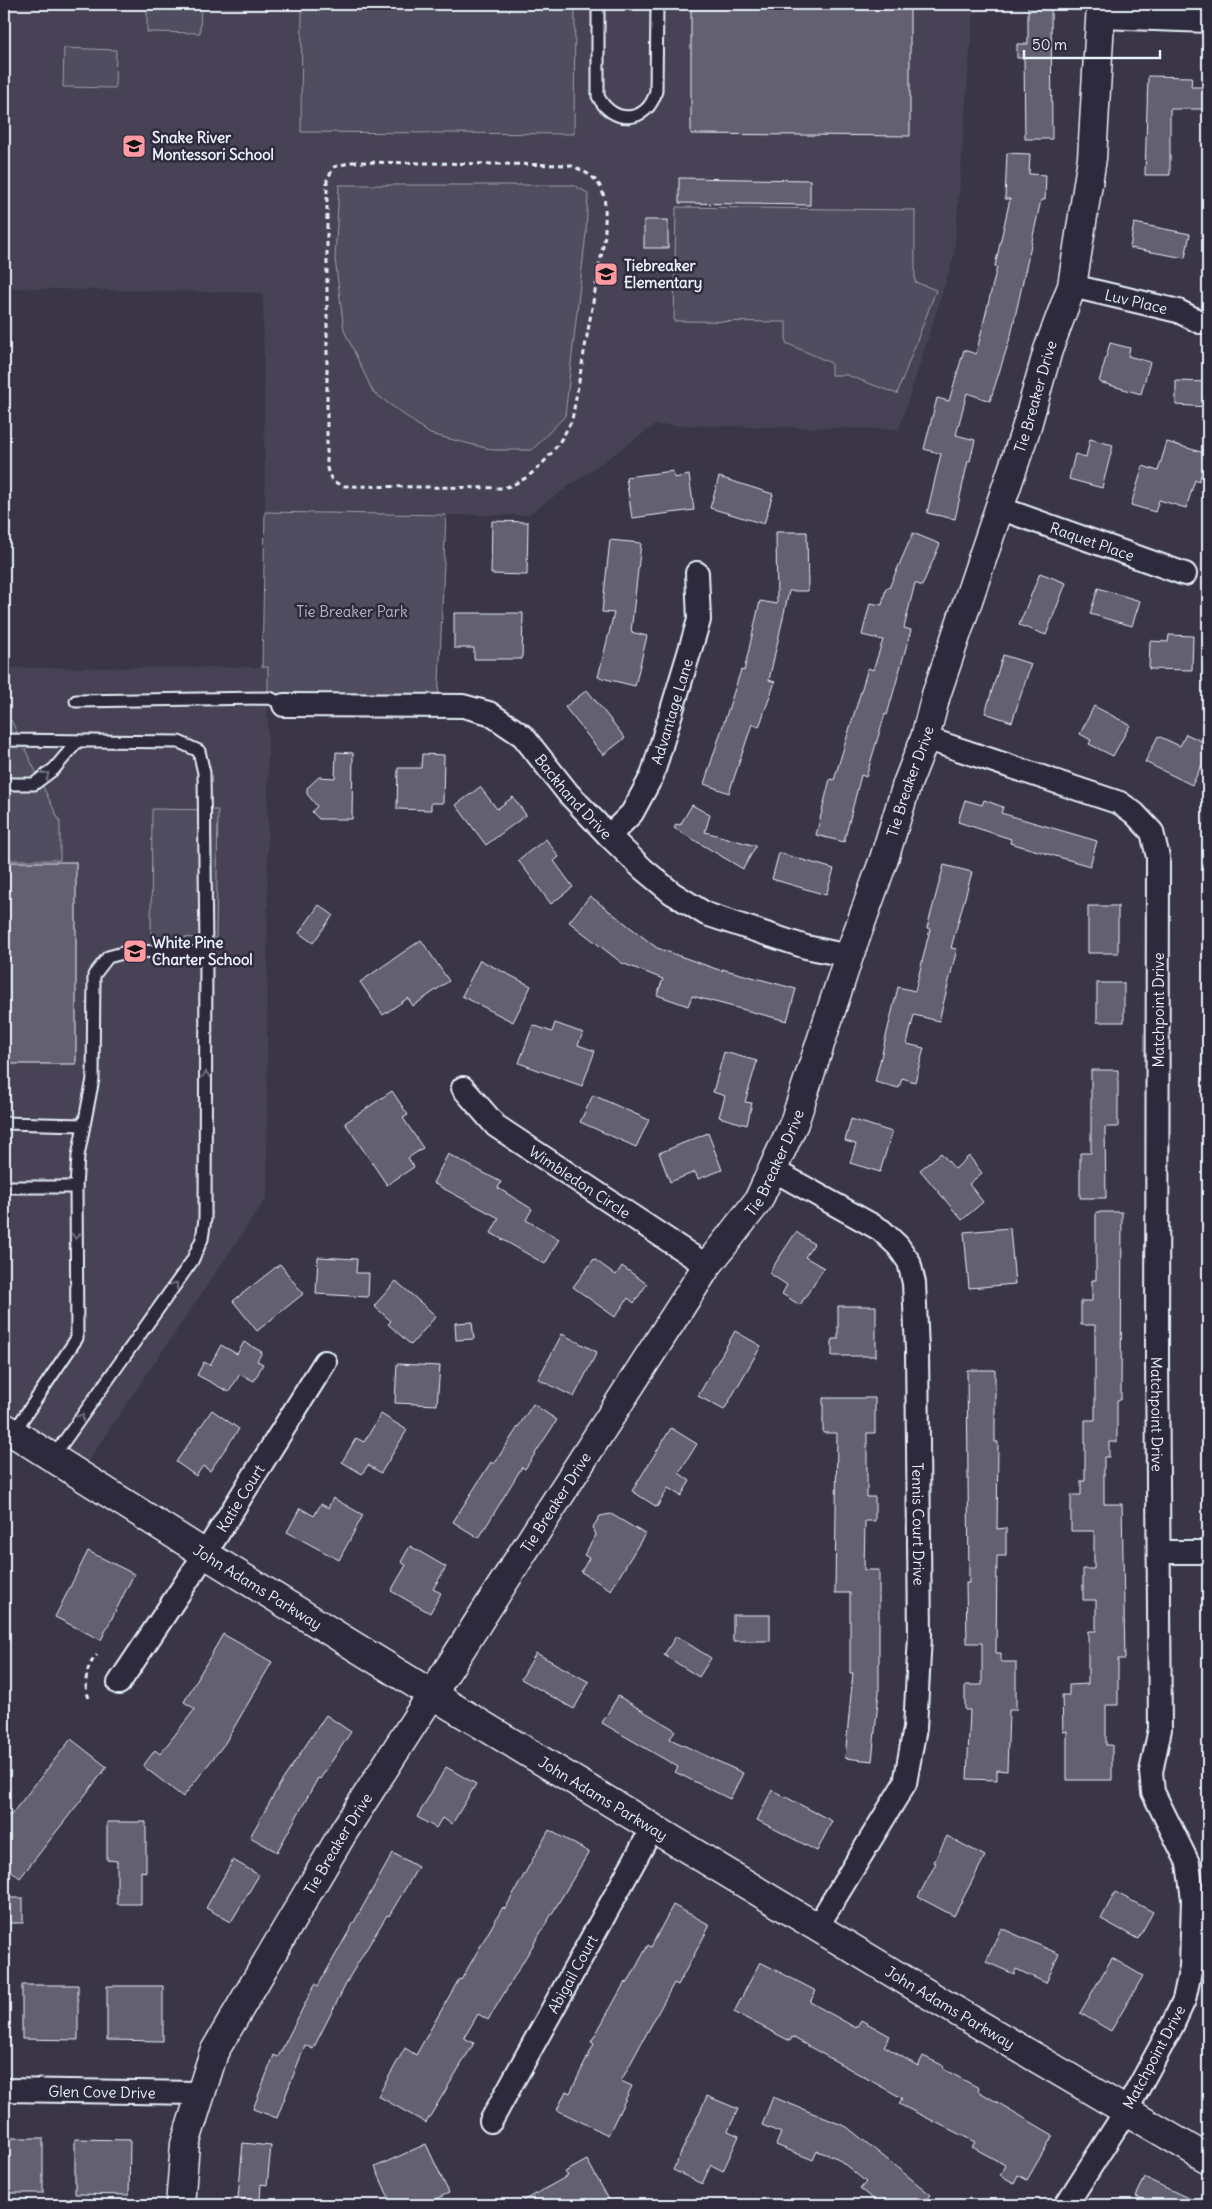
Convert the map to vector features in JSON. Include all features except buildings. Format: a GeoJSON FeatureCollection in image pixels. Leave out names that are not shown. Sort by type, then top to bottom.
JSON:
{"type":"FeatureCollection","features":[{"type":"Feature","properties":{"kind":"street"},"geometry":{"type":"LineString","coordinates":[[1101,11],[1208,20]]}},
{"type":"Feature","properties":{"kind":"street","name":"Tie Breaker Drive"},"geometry":{"type":"LineString","coordinates":[[180,2205],[185,2144],[214,2052],[344,1831],[431,1693],[707,1266],[758,1201],[774,1170],[794,1123],[848,956],[884,859],[907,784],[925,738],[936,696],[1026,429],[1048,350],[1072,286],[1092,158],[1101,11]]}},
{"type":"Feature","properties":{"kind":"street","name":"Luv Place"},"geometry":{"type":"LineString","coordinates":[[1072,286],[1178,311],[1200,322]]}},
{"type":"Feature","properties":{"kind":"street","name":"Raquet Place"},"geometry":{"type":"LineString","coordinates":[[999,508],[1185,574]]}},
{"type":"Feature","properties":{"kind":"street","name":"Advantage Lane"},"geometry":{"type":"LineString","coordinates":[[609,836],[632,813],[652,776],[699,620],[697,573]]}},
{"type":"Feature","properties":{"kind":"street","name":"Backhand Drive"},"geometry":{"type":"LineString","coordinates":[[284,706],[462,706],[489,713],[523,736],[568,793],[643,869],[672,893],[706,914],[806,947],[848,956]]}},
{"type":"Feature","properties":{"kind":"street","name":"Matchpoint Drive"},"geometry":{"type":"LineString","coordinates":[[925,738],[1120,803],[1134,813],[1152,832],[1158,857],[1160,1729],[1151,1772],[1153,1792],[1188,1863],[1193,1899],[1191,1967],[1184,2000],[1126,2111],[1066,2205]]}},
{"type":"Feature","properties":{"kind":"street","name":"Wimbledon Circle"},"geometry":{"type":"LineString","coordinates":[[462,1088],[496,1126],[707,1266]]}},
{"type":"Feature","properties":{"kind":"street","name":"Tennis Court Drive"},"geometry":{"type":"LineString","coordinates":[[774,1170],[881,1230],[898,1246],[909,1262],[914,1283],[917,1350],[920,1636],[915,1728],[905,1783],[817,1927]]}},
{"type":"Feature","properties":{"kind":"street","name":"Katie Court"},"geometry":{"type":"LineString","coordinates":[[119,1683],[204,1554],[325,1362]]}},
{"type":"Feature","properties":{"kind":"street","name":"John Adams Parkway"},"geometry":{"type":"LineString","coordinates":[[9,1430],[204,1554],[431,1693],[817,1927],[1208,2159]]}},
{"type":"Feature","properties":{"kind":"street"},"geometry":{"type":"LineString","coordinates":[[1160,1552],[1208,1552]]}},
{"type":"Feature","properties":{"kind":"street","name":"Abigail Court"},"geometry":{"type":"LineString","coordinates":[[490,2121],[653,1827]]}},
{"type":"Feature","properties":{"kind":"street","name":"Glen Cove Drive"},"geometry":{"type":"LineString","coordinates":[[4,2090],[200,2093]]}},
{"type":"Feature","properties":{"kind":"lane"},"geometry":{"type":"LineString","coordinates":[[598,4],[598,96],[602,105],[622,116],[636,116],[646,111],[653,103],[656,91],[657,4]]}},
{"type":"Feature","properties":{"kind":"lane"},"geometry":{"type":"LineString","coordinates":[[76,701],[270,698],[284,706]]}},
{"type":"Feature","properties":{"kind":"lane"},"geometry":{"type":"LineString","coordinates":[[4,740],[179,742],[199,751],[204,773],[206,953],[205,1219],[202,1239],[192,1261],[52,1457]]}},
{"type":"Feature","properties":{"kind":"lane"},"geometry":{"type":"LineString","coordinates":[[4,784],[34,784],[54,769],[77,742]]}},
{"type":"Feature","properties":{"kind":"lane"},"geometry":{"type":"LineString","coordinates":[[9,1430],[76,1338],[76,1187],[83,1125],[93,1079],[94,975],[108,957],[130,951],[206,953]]}},
{"type":"Feature","properties":{"kind":"lane"},"geometry":{"type":"LineString","coordinates":[[4,1123],[83,1125]]}},
{"type":"Feature","properties":{"kind":"lane"},"geometry":{"type":"LineString","coordinates":[[4,1187],[76,1187]]}},
{"type":"Feature","properties":{"kind":"path"},"geometry":{"type":"LineString","coordinates":[[352,162],[550,164],[569,165],[583,170],[593,176],[602,189],[605,205],[605,235],[572,420],[564,435],[541,464],[516,484],[503,488],[344,486],[335,484],[330,478],[327,468],[327,180],[334,166],[352,162]]}},
{"type":"Feature","properties":{"kind":"path"},"geometry":{"type":"LineString","coordinates":[[89,1698],[86,1685],[87,1675],[91,1662],[97,1655]]}},
{"type":"Feature","properties":{"kind":"shaded area","name":"Tiebreaker Elementary"},"geometry":{"type":"Polygon","coordinates":[[[4,4],[1001,4],[1001,9],[973,13],[954,256],[899,429],[655,425],[528,515],[446,515],[265,512],[263,293],[4,288],[4,4]]]}},
{"type":"Feature","properties":{"kind":"shaded area","name":"White Pine Charter School"},"geometry":{"type":"Polygon","coordinates":[[[268,667],[267,1197],[79,1474],[4,1426],[4,668],[268,667]]]}},
{"type":"Feature","properties":{"kind":"green space"},"geometry":{"type":"Polygon","coordinates":[[[147,4],[201,4],[200,33],[147,32],[147,4]]]}},
{"type":"Feature","properties":{"kind":"green space"},"geometry":{"type":"Polygon","coordinates":[[[302,4],[575,4],[574,134],[301,132],[302,4]]]}},
{"type":"Feature","properties":{"kind":"green space"},"geometry":{"type":"Polygon","coordinates":[[[64,48],[116,50],[115,88],[63,87],[64,48]]]}},
{"type":"Feature","properties":{"kind":"green space"},"geometry":{"type":"Polygon","coordinates":[[[339,185],[573,185],[588,193],[586,233],[565,416],[532,450],[494,450],[430,434],[373,392],[344,330],[335,259],[339,185]]]}},
{"type":"Feature","properties":{"kind":"green space"},"geometry":{"type":"Polygon","coordinates":[[[676,207],[915,210],[915,282],[936,290],[897,394],[847,375],[831,375],[831,363],[786,343],[786,322],[674,321],[676,207]]]}},
{"type":"Feature","properties":{"kind":"green space","name":"Tie Breaker Park"},"geometry":{"type":"Polygon","coordinates":[[[265,512],[446,515],[438,706],[268,705],[268,667],[262,667],[265,512]]]}},
{"type":"Feature","properties":{"kind":"green space"},"geometry":{"type":"Polygon","coordinates":[[[11,720],[60,822],[60,860],[4,860],[4,733],[11,720]]]}},
{"type":"Feature","properties":{"kind":"green space"},"geometry":{"type":"Polygon","coordinates":[[[152,809],[218,810],[216,938],[151,937],[152,809]]]}},
{"type":"Feature","properties":{"kind":"place","name":"Snake River Montessori School"},"geometry":{"type":"Point","coordinates":[134,146]}},
{"type":"Feature","properties":{"kind":"place","name":"Tiebreaker Elementary"},"geometry":{"type":"Point","coordinates":[606,274]}},
{"type":"Feature","properties":{"kind":"place","name":"White Pine Charter School"},"geometry":{"type":"Point","coordinates":[135,951]}}]}
